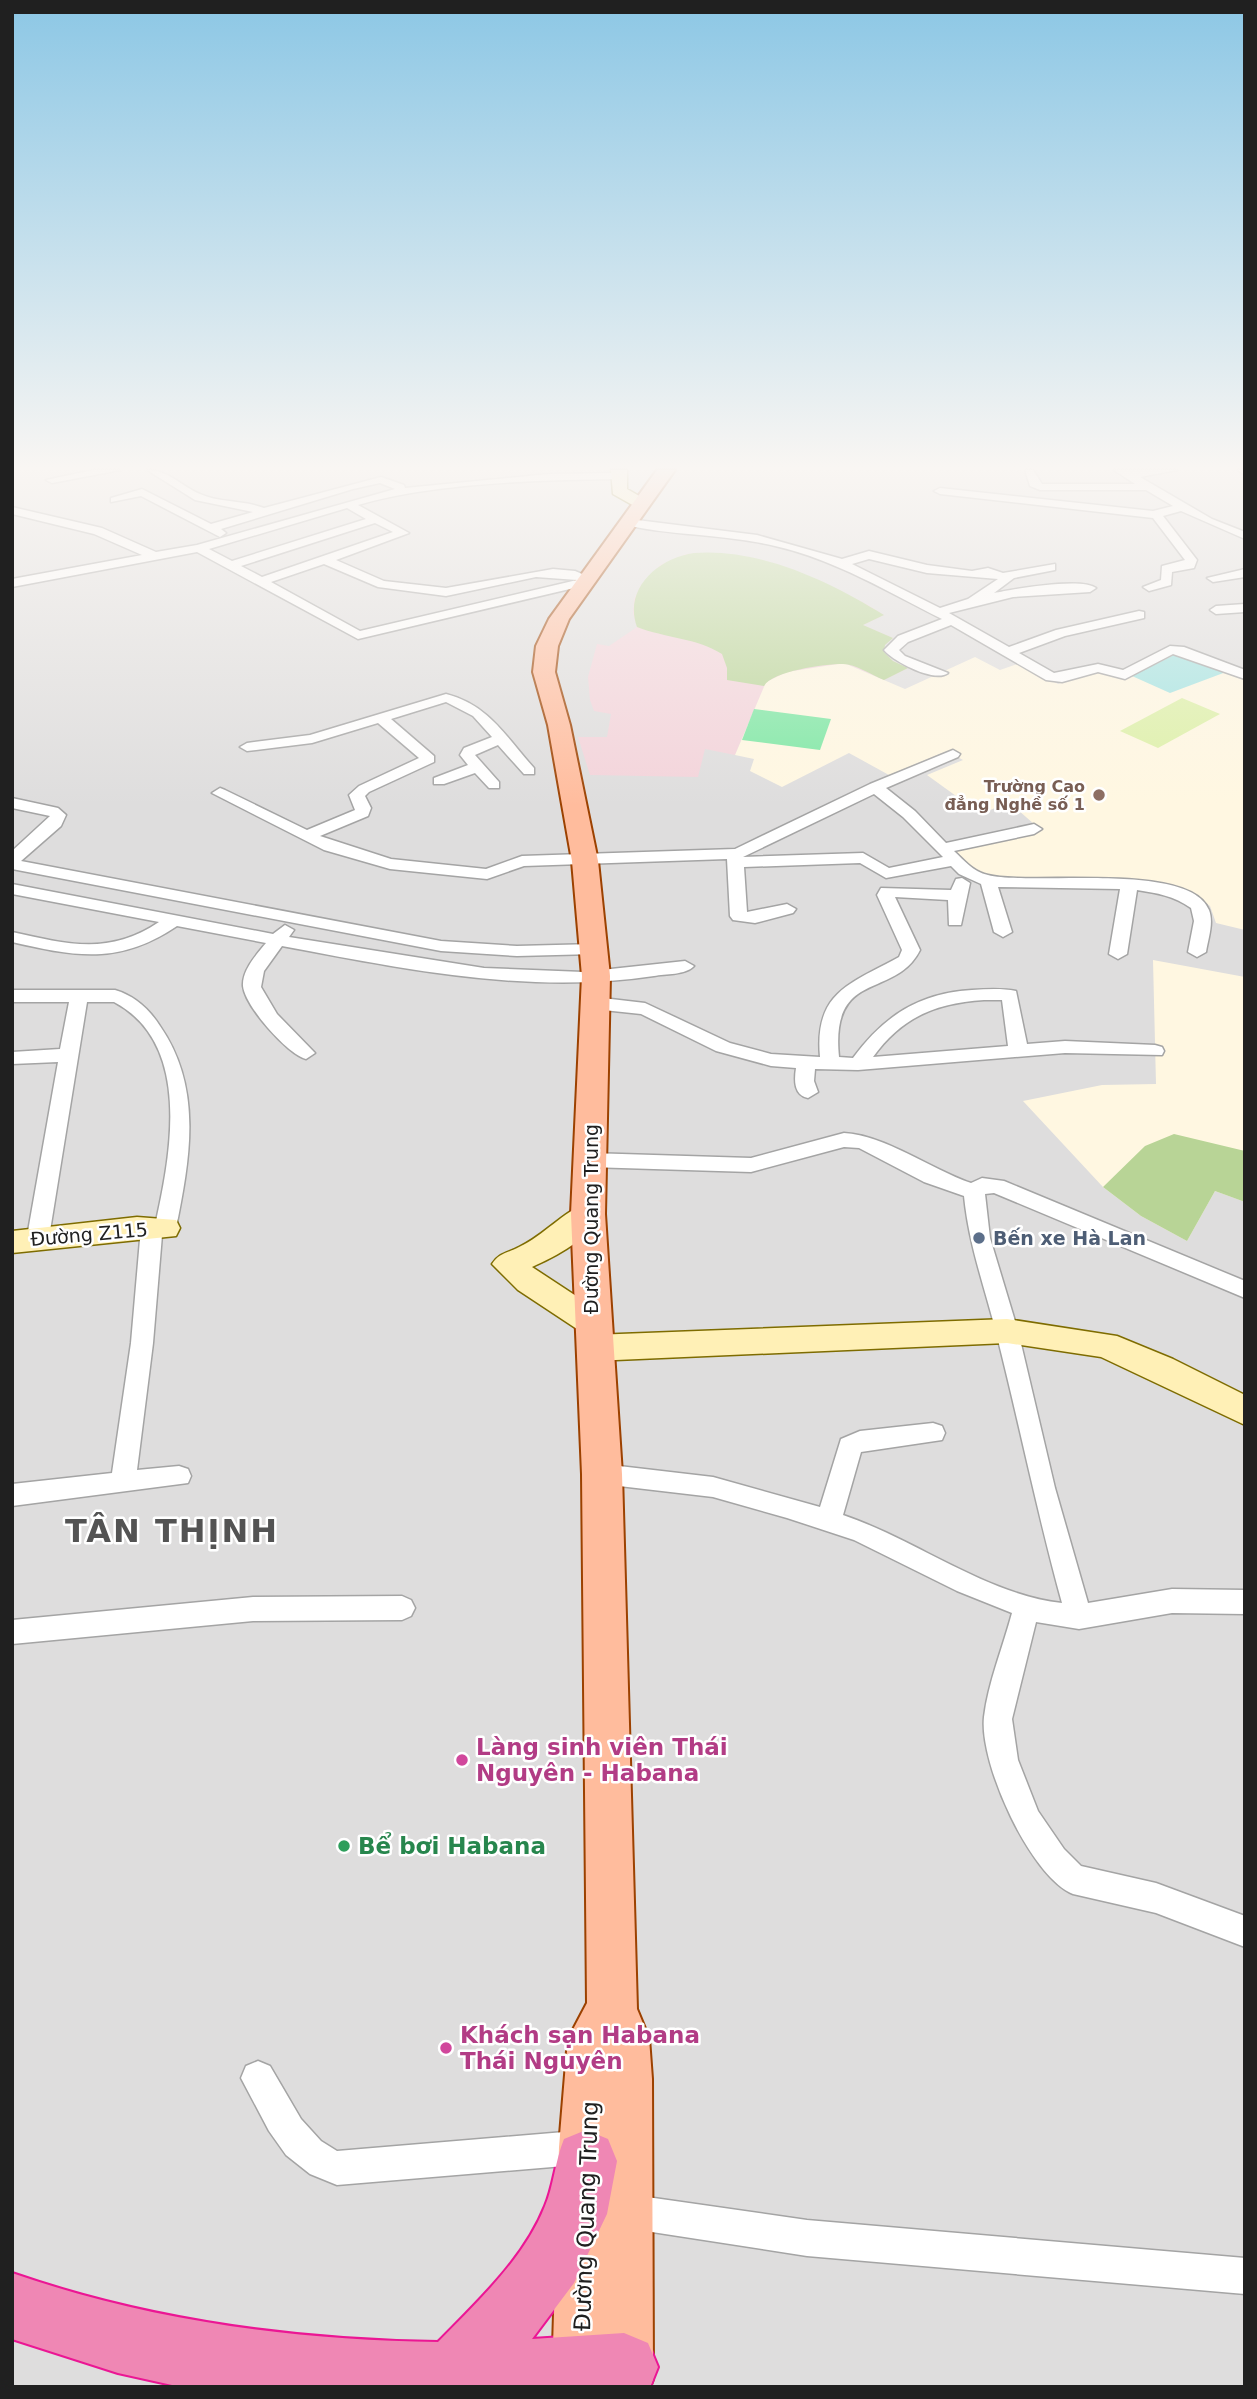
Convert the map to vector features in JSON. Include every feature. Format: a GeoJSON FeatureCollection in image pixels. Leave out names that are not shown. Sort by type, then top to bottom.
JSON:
{"type":"FeatureCollection","features":[{"type":"Feature","properties":{"kind":"highway"},"geometry":{"type":"LineString","coordinates":[[451,2376],[512,2315],[555,2251],[576,2212],[599,2151]]}},
{"type":"Feature","properties":{"kind":"highway"},"geometry":{"type":"LineString","coordinates":[[12,2305],[69,2328],[194,2356],[343,2374],[602,2377]]}},
{"type":"Feature","properties":{"kind":"main road","name":"Đường Quang Trung"},"geometry":{"type":"LineString","coordinates":[[586,582],[559,619],[547,646],[544,671],[559,725],[584,861],[595,976],[588,1214],[592,1335],[602,1474],[611,2009],[623,2038],[599,2151],[602,2377]]}},
{"type":"Feature","properties":{"kind":"main road","name":"Đường Quang Trung"},"geometry":{"type":"LineString","coordinates":[[599,2151],[624,2210],[602,2377]]}},
{"type":"Feature","properties":{"kind":"street"},"geometry":{"type":"LineString","coordinates":[[265,582],[358,635],[579,582]]}},
{"type":"Feature","properties":{"kind":"street"},"geometry":{"type":"LineString","coordinates":[[371,582],[379,586],[451,592],[494,582]]}},
{"type":"Feature","properties":{"kind":"street"},"geometry":{"type":"LineString","coordinates":[[880,582],[1056,679],[1098,668],[1125,675],[1170,650],[1180,650],[1245,675]]}},
{"type":"Feature","properties":{"kind":"street"},"geometry":{"type":"LineString","coordinates":[[941,673],[900,659],[891,650],[903,639],[1005,582]]}},
{"type":"Feature","properties":{"kind":"street"},"geometry":{"type":"LineString","coordinates":[[1149,587],[1167,582]]}},
{"type":"Feature","properties":{"kind":"street"},"geometry":{"type":"LineString","coordinates":[[972,601],[1030,591],[1090,588]]}},
{"type":"Feature","properties":{"kind":"street"},"geometry":{"type":"LineString","coordinates":[[1216,610],[1245,608]]}},
{"type":"Feature","properties":{"kind":"street"},"geometry":{"type":"LineString","coordinates":[[1006,653],[1061,633],[1139,615]]}},
{"type":"Feature","properties":{"kind":"street"},"geometry":{"type":"LineString","coordinates":[[247,747],[312,739],[446,698],[474,710],[492,725],[499,739],[529,771]]}},
{"type":"Feature","properties":{"kind":"street"},"geometry":{"type":"LineString","coordinates":[[306,836],[362,813],[358,795],[364,789],[429,759],[382,719]]}},
{"type":"Feature","properties":{"kind":"street"},"geometry":{"type":"LineString","coordinates":[[494,785],[467,755],[469,751],[499,739]]}},
{"type":"Feature","properties":{"kind":"street"},"geometry":{"type":"LineString","coordinates":[[735,858],[875,787],[953,754]]}},
{"type":"Feature","properties":{"kind":"street"},"geometry":{"type":"LineString","coordinates":[[439,781],[478,767]]}},
{"type":"Feature","properties":{"kind":"street"},"geometry":{"type":"LineString","coordinates":[[875,787],[909,814],[949,854],[980,878],[1003,932]]}},
{"type":"Feature","properties":{"kind":"street"},"geometry":{"type":"LineString","coordinates":[[220,793],[306,836],[390,864],[487,874],[522,861],[735,858],[863,858],[886,873],[1034,829]]}},
{"type":"Feature","properties":{"kind":"street"},"geometry":{"type":"LineString","coordinates":[[12,803],[58,815],[55,823],[12,862]]}},
{"type":"Feature","properties":{"kind":"street"},"geometry":{"type":"LineString","coordinates":[[735,858],[739,916],[755,918],[787,909]]}},
{"type":"Feature","properties":{"kind":"street"},"geometry":{"type":"LineString","coordinates":[[12,862],[441,946],[517,951],[595,976],[645,1009],[723,1047],[771,1060],[858,1064],[1090,1047],[1155,1051]]}},
{"type":"Feature","properties":{"kind":"street"},"geometry":{"type":"LineString","coordinates":[[955,921],[957,895],[962,884],[980,878],[1164,889],[1197,903],[1202,918],[1198,952]]}},
{"type":"Feature","properties":{"kind":"street"},"geometry":{"type":"LineString","coordinates":[[1118,954],[1129,885]]}},
{"type":"Feature","properties":{"kind":"street"},"geometry":{"type":"LineString","coordinates":[[12,889],[432,970],[511,977],[631,976],[685,966]]}},
{"type":"Feature","properties":{"kind":"street"},"geometry":{"type":"LineString","coordinates":[[830,1064],[828,1027],[834,1009],[847,994],[905,960],[911,950],[885,895],[901,891],[957,895]]}},
{"type":"Feature","properties":{"kind":"street"},"geometry":{"type":"LineString","coordinates":[[294,918],[253,978],[254,993],[263,1010],[306,1052]]}},
{"type":"Feature","properties":{"kind":"street"},"geometry":{"type":"LineString","coordinates":[[12,937],[94,953],[127,947],[150,938],[174,920]]}},
{"type":"Feature","properties":{"kind":"street"},"geometry":{"type":"LineString","coordinates":[[858,1064],[871,1045],[904,1015],[925,1002],[968,994],[1010,995],[1018,1051]]}},
{"type":"Feature","properties":{"kind":"street"},"geometry":{"type":"LineString","coordinates":[[25,1240],[79,996]]}},
{"type":"Feature","properties":{"kind":"street"},"geometry":{"type":"LineString","coordinates":[[12,997],[115,996],[128,1000],[155,1031],[172,1059],[180,1100],[181,1148],[159,1228],[123,1483]]}},
{"type":"Feature","properties":{"kind":"street"},"geometry":{"type":"LineString","coordinates":[[12,1058],[68,1055]]}},
{"type":"Feature","properties":{"kind":"street"},"geometry":{"type":"LineString","coordinates":[[806,1063],[804,1082],[808,1091]]}},
{"type":"Feature","properties":{"kind":"street"},"geometry":{"type":"LineString","coordinates":[[589,1160],[705,1166],[751,1165],[844,1140],[863,1141],[931,1177],[974,1192]]}},
{"type":"Feature","properties":{"kind":"street"},"geometry":{"type":"LineString","coordinates":[[974,1192],[982,1185],[997,1186],[1245,1290]]}},
{"type":"Feature","properties":{"kind":"street"},"geometry":{"type":"LineString","coordinates":[[974,1192],[979,1238],[1007,1331],[1043,1488],[1079,1617]]}},
{"type":"Feature","properties":{"kind":"street"},"geometry":{"type":"LineString","coordinates":[[588,1214],[555,1243],[533,1256],[508,1264],[592,1335],[1007,1331],[1105,1345],[1161,1368],[1245,1411]]}},
{"type":"Feature","properties":{"kind":"street","name":"Đường Z115"},"geometry":{"type":"LineString","coordinates":[[25,1240],[159,1228]]}},
{"type":"Feature","properties":{"kind":"street"},"geometry":{"type":"LineString","coordinates":[[829,1521],[850,1446],[860,1441],[933,1433]]}},
{"type":"Feature","properties":{"kind":"street"},"geometry":{"type":"LineString","coordinates":[[602,1474],[713,1487],[829,1521],[862,1532],[966,1583],[1043,1613],[1079,1617],[1171,1601],[1245,1602]]}},
{"type":"Feature","properties":{"kind":"street"},"geometry":{"type":"LineString","coordinates":[[12,1495],[179,1476]]}},
{"type":"Feature","properties":{"kind":"street"},"geometry":{"type":"LineString","coordinates":[[1027,1606],[998,1719],[1004,1760],[1027,1820],[1053,1860],[1073,1879],[1156,1898],[1245,1932]]}},
{"type":"Feature","properties":{"kind":"street"},"geometry":{"type":"LineString","coordinates":[[12,1632],[253,1609],[402,1608]]}},
{"type":"Feature","properties":{"kind":"street"},"geometry":{"type":"LineString","coordinates":[[258,2078],[288,2131],[306,2152],[337,2168],[599,2151]]}},
{"type":"Feature","properties":{"kind":"street"},"geometry":{"type":"LineString","coordinates":[[624,2210],[807,2238],[1245,2276]]}},
{"type":"Feature","properties":{"kind":"shaded area"},"geometry":{"type":"Polygon","coordinates":[[[12,582],[1245,582],[1245,2387],[12,2387],[12,582]]]}},
{"type":"Feature","properties":{"kind":"shaded area"},"geometry":{"type":"Polygon","coordinates":[[[644,582],[821,582],[884,615],[863,625],[893,638],[885,645],[884,652],[893,661],[908,668],[884,680],[844,663],[766,683],[735,755],[705,749],[698,777],[590,775],[578,737],[607,737],[611,714],[594,711],[588,677],[597,644],[609,646],[637,627],[633,613],[634,599],[644,582]]]}},
{"type":"Feature","properties":{"kind":"shaded area","name":"Trường Cao đẳng Nghề số 1"},"geometry":{"type":"Polygon","coordinates":[[[1178,653],[1245,679],[1245,930],[1216,923],[1210,906],[1196,896],[1104,879],[1005,878],[978,874],[955,850],[1042,831],[1009,802],[981,814],[927,775],[963,760],[947,751],[889,775],[849,753],[782,787],[750,771],[754,759],[735,755],[766,682],[787,672],[844,663],[905,689],[975,657],[1000,670],[1020,663],[1058,684],[1093,671],[1132,676],[1178,653]]]}},
{"type":"Feature","properties":{"kind":"shaded area"},"geometry":{"type":"Polygon","coordinates":[[[1153,960],[1245,977],[1245,1202],[1215,1191],[1187,1241],[1141,1216],[1103,1187],[1023,1101],[1102,1085],[1156,1084],[1153,960]]]}},
{"type":"Feature","properties":{"kind":"green space"},"geometry":{"type":"Polygon","coordinates":[[[644,582],[823,582],[884,615],[863,625],[893,638],[885,645],[884,652],[893,661],[908,668],[884,680],[843,664],[788,672],[764,686],[727,680],[727,668],[722,654],[692,641],[637,627],[634,613],[639,588],[644,582]]]}},
{"type":"Feature","properties":{"kind":"green space"},"geometry":{"type":"Polygon","coordinates":[[[1182,698],[1220,714],[1158,748],[1120,731],[1182,698]]]}},
{"type":"Feature","properties":{"kind":"green space"},"geometry":{"type":"Polygon","coordinates":[[[754,709],[831,719],[820,750],[742,740],[754,709]]]}},
{"type":"Feature","properties":{"kind":"green space"},"geometry":{"type":"Polygon","coordinates":[[[1174,1134],[1245,1151],[1245,1202],[1215,1191],[1187,1241],[1141,1216],[1103,1187],[1145,1146],[1174,1134]]]}},
{"type":"Feature","properties":{"kind":"water"},"geometry":{"type":"Polygon","coordinates":[[[1178,653],[1226,672],[1170,693],[1132,676],[1178,653]]]}},
{"type":"Feature","properties":{"kind":"place","name":"Trường Cao đẳng Nghề số 1"},"geometry":{"type":"Point","coordinates":[1099,795]}},
{"type":"Feature","properties":{"kind":"place","name":"Bến xe Hà Lan"},"geometry":{"type":"Point","coordinates":[979,1238]}},
{"type":"Feature","properties":{"kind":"place","name":"Làng sinh viên Thái Nguyên - Habana"},"geometry":{"type":"Point","coordinates":[462,1760]}},
{"type":"Feature","properties":{"kind":"place","name":"Bể bơi Habana"},"geometry":{"type":"Point","coordinates":[344,1846]}},
{"type":"Feature","properties":{"kind":"place","name":"Khách sạn Habana Thái Nguyên"},"geometry":{"type":"Point","coordinates":[446,2048]}},
{"type":"Feature","properties":{"kind":"district","name":"TÂN THỊNH"},"geometry":{"type":"Point","coordinates":[172,1531]}}]}
